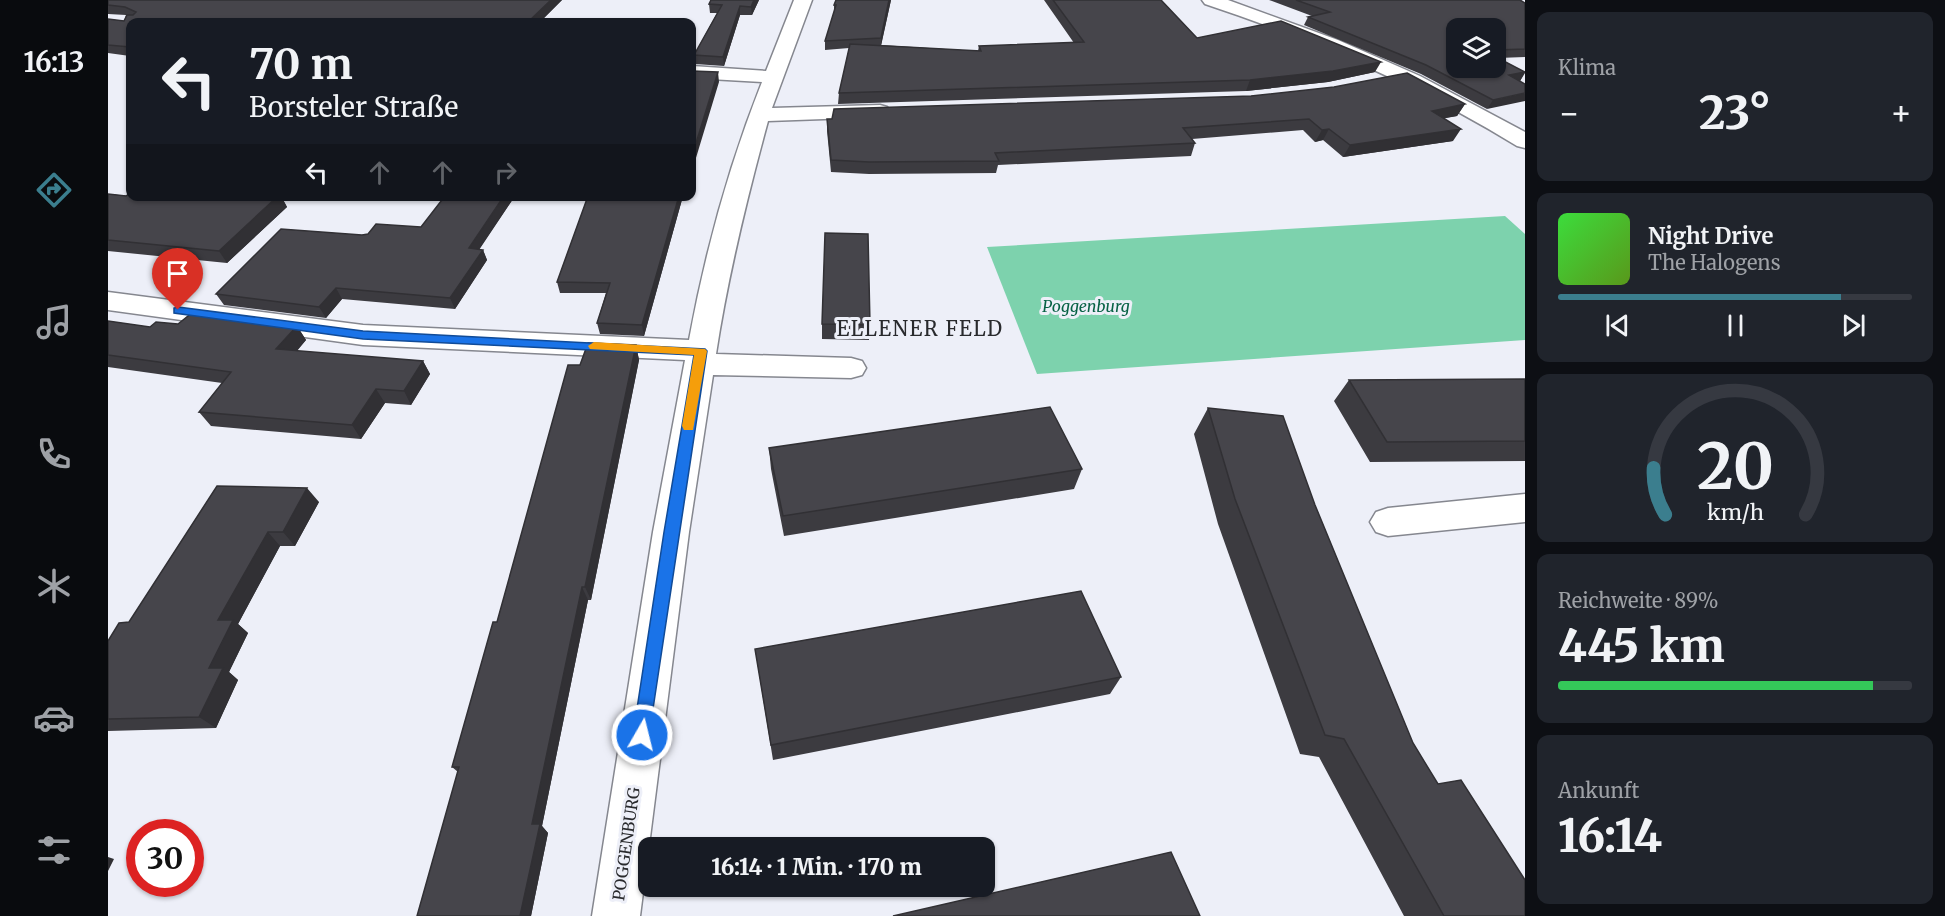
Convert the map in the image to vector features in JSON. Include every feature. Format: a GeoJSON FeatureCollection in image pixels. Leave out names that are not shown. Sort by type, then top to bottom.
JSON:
{"type":"FeatureCollection","features":[{"type":"Feature","properties":{"kind":"street","name":"POGGENBURG"},"geometry":{"type":"LineString","coordinates":[[616,916],[671,532],[700,358],[736,193],[772,77],[803,0]]}},
{"type":"Feature","properties":{"kind":"street"},"geometry":{"type":"LineString","coordinates":[[1218,1],[1328,44],[1401,76],[1525,141]]}},
{"type":"Feature","properties":{"kind":"street"},"geometry":{"type":"LineString","coordinates":[[696,72],[772,77]]}},
{"type":"Feature","properties":{"kind":"street"},"geometry":{"type":"LineString","coordinates":[[1370,82],[1401,76]]}},
{"type":"Feature","properties":{"kind":"street"},"geometry":{"type":"LineString","coordinates":[[759,115],[901,110]]}},
{"type":"Feature","properties":{"kind":"street"},"geometry":{"type":"LineString","coordinates":[[108,302],[363,335],[851,368]]}},
{"type":"Feature","properties":{"kind":"street"},"geometry":{"type":"LineString","coordinates":[[1388,522],[1525,508]]}},
{"type":"Feature","properties":{"kind":"green space","name":"Poggenburg"},"geometry":{"type":"Polygon","coordinates":[[[1505,216],[1525,234],[1525,340],[1037,374],[987,247],[1505,216]]]}},
{"type":"Feature","properties":{"kind":"building"},"geometry":{"type":"Polygon","coordinates":[[[108,0],[551,0],[532,18],[126,18],[126,47],[108,45],[108,19],[124,21],[127,15],[133,15],[136,12],[125,7],[108,5],[108,0]]]}},
{"type":"Feature","properties":{"kind":"building"},"geometry":{"type":"Polygon","coordinates":[[[711,0],[754,0],[751,7],[740,6],[723,57],[696,55],[722,5],[709,4],[711,0]]]}},
{"type":"Feature","properties":{"kind":"building"},"geometry":{"type":"Polygon","coordinates":[[[836,0],[889,0],[881,38],[825,41],[836,0]]]}},
{"type":"Feature","properties":{"kind":"building"},"geometry":{"type":"Polygon","coordinates":[[[1053,0],[1161,0],[1197,38],[1281,21],[1381,62],[1333,71],[1250,80],[839,93],[850,44],[981,51],[979,46],[1084,42],[1053,0]]]}},
{"type":"Feature","properties":{"kind":"building"},"geometry":{"type":"Polygon","coordinates":[[[1296,0],[1520,0],[1525,3],[1525,49],[1506,50],[1506,18],[1446,18],[1446,75],[1426,65],[1308,17],[1330,12],[1296,0]]]}},
{"type":"Feature","properties":{"kind":"building"},"geometry":{"type":"Polygon","coordinates":[[[1506,62],[1525,72],[1509,75],[1525,84],[1525,93],[1493,100],[1451,78],[1506,78],[1506,62]]]}},
{"type":"Feature","properties":{"kind":"building"},"geometry":{"type":"Polygon","coordinates":[[[696,71],[718,72],[696,143],[696,71]]]}},
{"type":"Feature","properties":{"kind":"building"},"geometry":{"type":"Polygon","coordinates":[[[1407,73],[1465,104],[1432,111],[1461,129],[1350,145],[1329,129],[1322,130],[1309,119],[1183,128],[1195,143],[995,153],[999,161],[831,160],[827,119],[832,119],[834,109],[1251,96],[1334,87],[1407,73]]]}},
{"type":"Feature","properties":{"kind":"building"},"geometry":{"type":"Polygon","coordinates":[[[108,194],[126,196],[126,201],[273,201],[219,251],[108,240],[108,194]]]}},
{"type":"Feature","properties":{"kind":"building"},"geometry":{"type":"Polygon","coordinates":[[[441,201],[501,201],[469,248],[483,250],[450,298],[336,288],[319,307],[216,294],[281,229],[362,235],[368,234],[376,224],[421,227],[441,201]]]}},
{"type":"Feature","properties":{"kind":"building"},"geometry":{"type":"Polygon","coordinates":[[[586,201],[678,201],[642,325],[597,323],[610,283],[557,282],[586,201]]]}},
{"type":"Feature","properties":{"kind":"building"},"geometry":{"type":"Polygon","coordinates":[[[825,233],[868,234],[870,325],[822,324],[825,233]]]}},
{"type":"Feature","properties":{"kind":"building"},"geometry":{"type":"Polygon","coordinates":[[[193,312],[297,326],[276,349],[423,361],[404,391],[376,389],[352,425],[199,412],[231,372],[108,355],[108,321],[150,327],[156,322],[178,324],[193,312]]]}},
{"type":"Feature","properties":{"kind":"building"},"geometry":{"type":"Polygon","coordinates":[[[588,343],[636,345],[532,824],[540,824],[520,916],[417,916],[459,767],[452,767],[493,622],[497,622],[568,365],[580,365],[588,343]]]}},
{"type":"Feature","properties":{"kind":"building"},"geometry":{"type":"Polygon","coordinates":[[[1525,379],[1525,441],[1387,442],[1349,380],[1525,379]]]}},
{"type":"Feature","properties":{"kind":"building"},"geometry":{"type":"Polygon","coordinates":[[[1050,407],[1082,469],[783,516],[769,448],[1050,407]]]}},
{"type":"Feature","properties":{"kind":"building"},"geometry":{"type":"Polygon","coordinates":[[[1208,408],[1283,416],[1315,505],[1413,743],[1438,784],[1461,780],[1525,880],[1525,916],[1444,916],[1344,739],[1325,735],[1235,499],[1208,408]]]}},
{"type":"Feature","properties":{"kind":"building"},"geometry":{"type":"Polygon","coordinates":[[[217,486],[307,488],[283,532],[268,532],[218,620],[233,620],[209,668],[223,668],[199,717],[108,719],[108,641],[119,623],[129,622],[217,486]]]}},
{"type":"Feature","properties":{"kind":"building"},"geometry":{"type":"Polygon","coordinates":[[[1081,591],[1121,677],[771,745],[755,649],[1081,591]]]}},
{"type":"Feature","properties":{"kind":"building"},"geometry":{"type":"Polygon","coordinates":[[[1171,852],[1200,916],[893,916],[976,897],[995,897],[995,893],[1171,852]]]}},
{"type":"Feature","properties":{"kind":"slow traffic"},"geometry":{"type":"LineString","coordinates":[[594,346],[701,351],[688,426]]}},
{"type":"Feature","properties":{"kind":"district","name":"ELLENER FELD"},"geometry":{"type":"Point","coordinates":[920,329]}},
{"type":"Feature","properties":{"kind":"route"},"geometry":{"type":"LineString","coordinates":[[178,310],[363,335],[701,351],[671,532],[642,735]]}}]}
